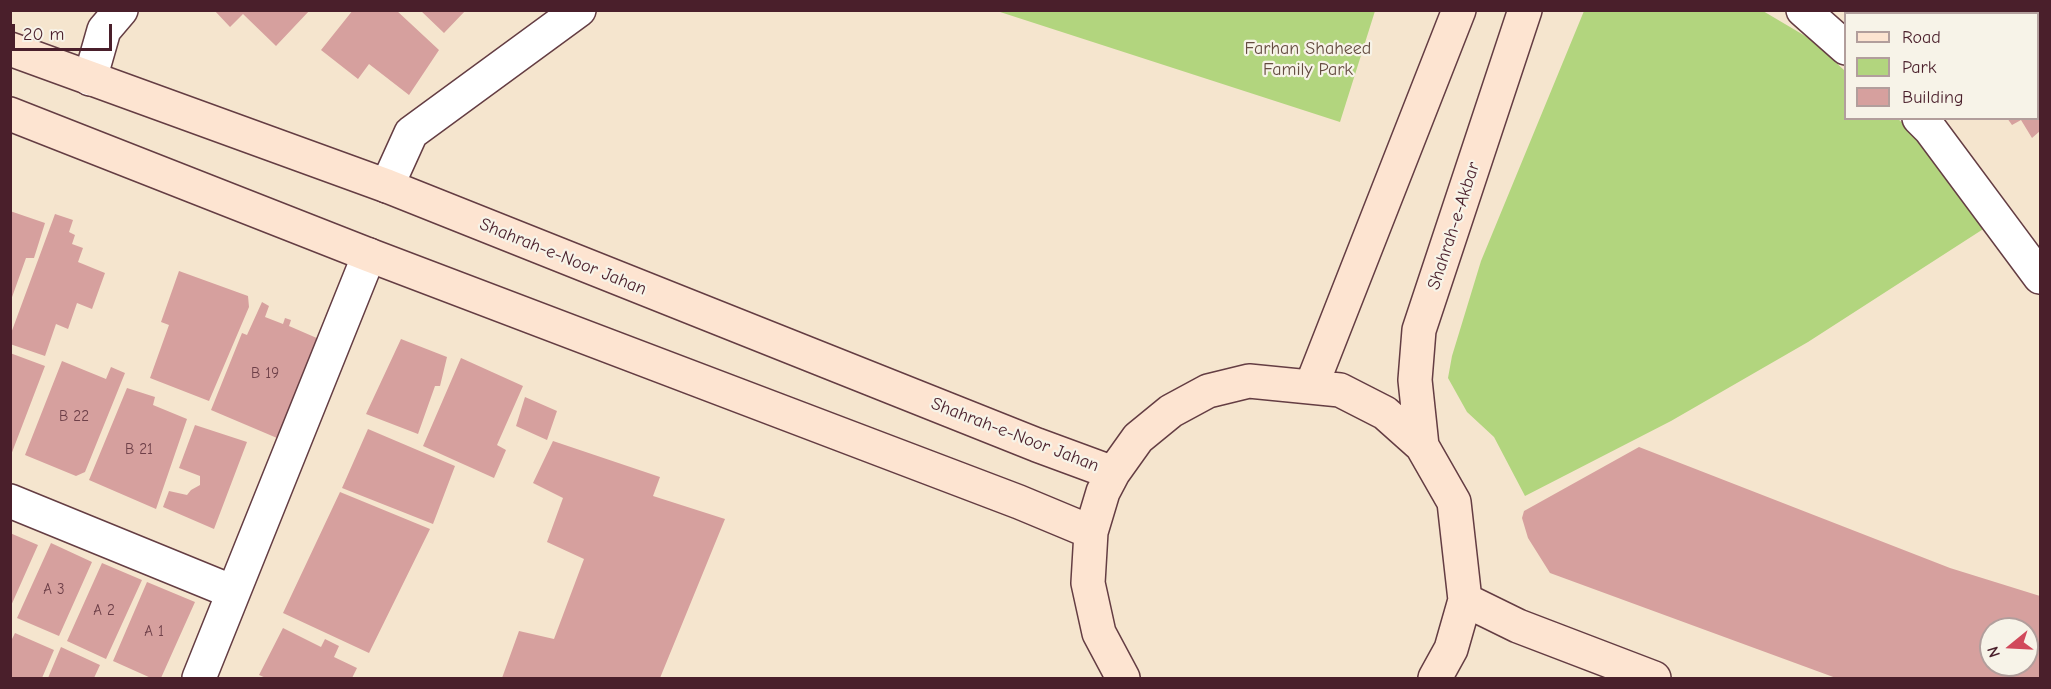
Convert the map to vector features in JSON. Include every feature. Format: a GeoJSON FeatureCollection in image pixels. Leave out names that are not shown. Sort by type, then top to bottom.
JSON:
{"type":"FeatureCollection","features":[{"type":"Feature","properties":{"kind":"main road"},"geometry":{"type":"LineString","coordinates":[[1311,387],[1460,10]]}},
{"type":"Feature","properties":{"kind":"main road","name":"Shahrah-e-Akbar"},"geometry":{"type":"LineString","coordinates":[[1422,446],[1415,380],[1419,330],[1525,10]]}},
{"type":"Feature","properties":{"kind":"main road","name":"Shahrah-e-Noor Jahan"},"geometry":{"type":"LineString","coordinates":[[10,49],[387,186],[1037,446],[1113,473]]}},
{"type":"Feature","properties":{"kind":"main road"},"geometry":{"type":"LineString","coordinates":[[10,114],[369,255],[1008,498],[1091,532]]}},
{"type":"Feature","properties":{"kind":"main road"},"geometry":{"type":"LineString","coordinates":[[1123,678],[1099,633],[1088,584],[1091,532],[1096,512],[1113,473],[1138,438],[1171,411],[1208,391],[1249,381],[1340,390],[1384,413],[1422,446],[1454,502],[1465,600],[1451,649],[1447,676]]}},
{"type":"Feature","properties":{"kind":"main road"},"geometry":{"type":"LineString","coordinates":[[1465,600],[1518,626],[1654,678]]}},
{"type":"Feature","properties":{"kind":"street"},"geometry":{"type":"LineString","coordinates":[[90,79],[104,30],[121,10]]}},
{"type":"Feature","properties":{"kind":"street"},"geometry":{"type":"LineString","coordinates":[[387,186],[411,134],[579,10]]}},
{"type":"Feature","properties":{"kind":"street"},"geometry":{"type":"LineString","coordinates":[[1803,10],[1844,47]]}},
{"type":"Feature","properties":{"kind":"street"},"geometry":{"type":"LineString","coordinates":[[1921,120],[2040,277]]}},
{"type":"Feature","properties":{"kind":"street"},"geometry":{"type":"LineString","coordinates":[[200,678],[369,255]]}},
{"type":"Feature","properties":{"kind":"street"},"geometry":{"type":"LineString","coordinates":[[10,501],[233,592]]}},
{"type":"Feature","properties":{"kind":"green space","name":"Farhan Shaheed Family Park"},"geometry":{"type":"Polygon","coordinates":[[[997,11],[1375,11],[1340,122],[997,11]]]}},
{"type":"Feature","properties":{"kind":"green space"},"geometry":{"type":"Polygon","coordinates":[[[1584,11],[1763,11],[1812,40],[1844,70],[1844,120],[1899,120],[1988,226],[1808,342],[1671,421],[1525,496],[1494,437],[1467,412],[1448,378],[1452,356],[1481,261],[1584,11]]]}},
{"type":"Feature","properties":{"kind":"building"},"geometry":{"type":"Polygon","coordinates":[[[214,10],[310,10],[276,46],[243,14],[230,27],[214,10]]]}},
{"type":"Feature","properties":{"kind":"building"},"geometry":{"type":"Polygon","coordinates":[[[353,10],[396,10],[439,50],[409,95],[369,64],[358,79],[321,50],[353,10]]]}},
{"type":"Feature","properties":{"kind":"building"},"geometry":{"type":"Polygon","coordinates":[[[420,10],[466,10],[444,33],[420,10]]]}},
{"type":"Feature","properties":{"kind":"building"},"geometry":{"type":"Polygon","coordinates":[[[1956,10],[2021,10],[2022,12],[1954,12],[1956,10]]]}},
{"type":"Feature","properties":{"kind":"building"},"geometry":{"type":"Polygon","coordinates":[[[2040,47],[2040,131],[2032,138],[2021,120],[2039,120],[2040,47]]]}},
{"type":"Feature","properties":{"kind":"building"},"geometry":{"type":"Polygon","coordinates":[[[2008,120],[2021,120],[2012,125],[2008,120]]]}},
{"type":"Feature","properties":{"kind":"building"},"geometry":{"type":"Polygon","coordinates":[[[10,211],[45,223],[34,258],[26,258],[11,300],[10,211]]]}},
{"type":"Feature","properties":{"kind":"building"},"geometry":{"type":"Polygon","coordinates":[[[55,214],[73,220],[69,232],[75,235],[72,244],[83,248],[78,262],[105,273],[92,309],[77,303],[68,329],[56,324],[45,356],[10,344],[10,336],[55,214]]]}},
{"type":"Feature","properties":{"kind":"building"},"geometry":{"type":"Polygon","coordinates":[[[179,271],[248,296],[249,307],[209,401],[150,378],[169,325],[161,322],[179,271]]]}},
{"type":"Feature","properties":{"kind":"building"},"geometry":{"type":"Polygon","coordinates":[[[262,302],[269,306],[265,317],[283,324],[285,318],[291,320],[289,326],[319,339],[277,438],[211,410],[242,333],[247,335],[262,302]]]}},
{"type":"Feature","properties":{"kind":"building"},"geometry":{"type":"Polygon","coordinates":[[[401,339],[447,357],[440,386],[435,386],[418,434],[366,414],[401,339]]]}},
{"type":"Feature","properties":{"kind":"building"},"geometry":{"type":"Polygon","coordinates":[[[10,353],[45,366],[11,455],[10,455],[10,353]]]}},
{"type":"Feature","properties":{"kind":"building"},"geometry":{"type":"Polygon","coordinates":[[[461,358],[523,386],[497,445],[506,450],[494,478],[423,446],[461,358]]]}},
{"type":"Feature","properties":{"kind":"building"},"geometry":{"type":"Polygon","coordinates":[[[62,361],[106,379],[111,367],[125,373],[85,472],[76,476],[25,455],[62,361]]]}},
{"type":"Feature","properties":{"kind":"building"},"geometry":{"type":"Polygon","coordinates":[[[127,388],[155,397],[153,405],[187,419],[156,509],[89,480],[127,388]]]}},
{"type":"Feature","properties":{"kind":"building"},"geometry":{"type":"Polygon","coordinates":[[[525,397],[557,411],[547,440],[516,426],[525,397]]]}},
{"type":"Feature","properties":{"kind":"building"},"geometry":{"type":"Polygon","coordinates":[[[195,425],[247,442],[214,529],[163,507],[169,491],[187,495],[200,485],[200,476],[179,468],[195,425]]]}},
{"type":"Feature","properties":{"kind":"building"},"geometry":{"type":"Polygon","coordinates":[[[368,429],[455,466],[433,524],[342,488],[368,429]]]}},
{"type":"Feature","properties":{"kind":"building"},"geometry":{"type":"Polygon","coordinates":[[[553,441],[660,477],[653,496],[725,519],[660,678],[502,678],[519,631],[554,639],[584,559],[547,542],[563,498],[533,483],[553,441]]]}},
{"type":"Feature","properties":{"kind":"building"},"geometry":{"type":"Polygon","coordinates":[[[1639,447],[1950,568],[2040,596],[2040,678],[1836,678],[1550,573],[1528,538],[1522,518],[1524,511],[1639,447]]]}},
{"type":"Feature","properties":{"kind":"building"},"geometry":{"type":"Polygon","coordinates":[[[340,492],[430,529],[369,653],[283,613],[340,492]]]}},
{"type":"Feature","properties":{"kind":"building"},"geometry":{"type":"Polygon","coordinates":[[[10,533],[38,545],[10,608],[10,533]]]}},
{"type":"Feature","properties":{"kind":"building"},"geometry":{"type":"Polygon","coordinates":[[[51,543],[92,562],[59,636],[17,618],[51,543]]]}},
{"type":"Feature","properties":{"kind":"building"},"geometry":{"type":"Polygon","coordinates":[[[102,563],[142,580],[106,659],[67,641],[102,563]]]}},
{"type":"Feature","properties":{"kind":"building"},"geometry":{"type":"Polygon","coordinates":[[[147,582],[195,602],[161,678],[151,678],[113,661],[147,582]]]}},
{"type":"Feature","properties":{"kind":"building"},"geometry":{"type":"Polygon","coordinates":[[[283,628],[321,647],[325,639],[339,646],[334,657],[357,668],[352,678],[266,678],[259,675],[283,628]]]}},
{"type":"Feature","properties":{"kind":"building"},"geometry":{"type":"Polygon","coordinates":[[[15,633],[54,650],[42,678],[10,678],[10,643],[15,633]]]}},
{"type":"Feature","properties":{"kind":"building"},"geometry":{"type":"Polygon","coordinates":[[[61,647],[100,665],[94,678],[48,678],[61,647]]]}}]}
